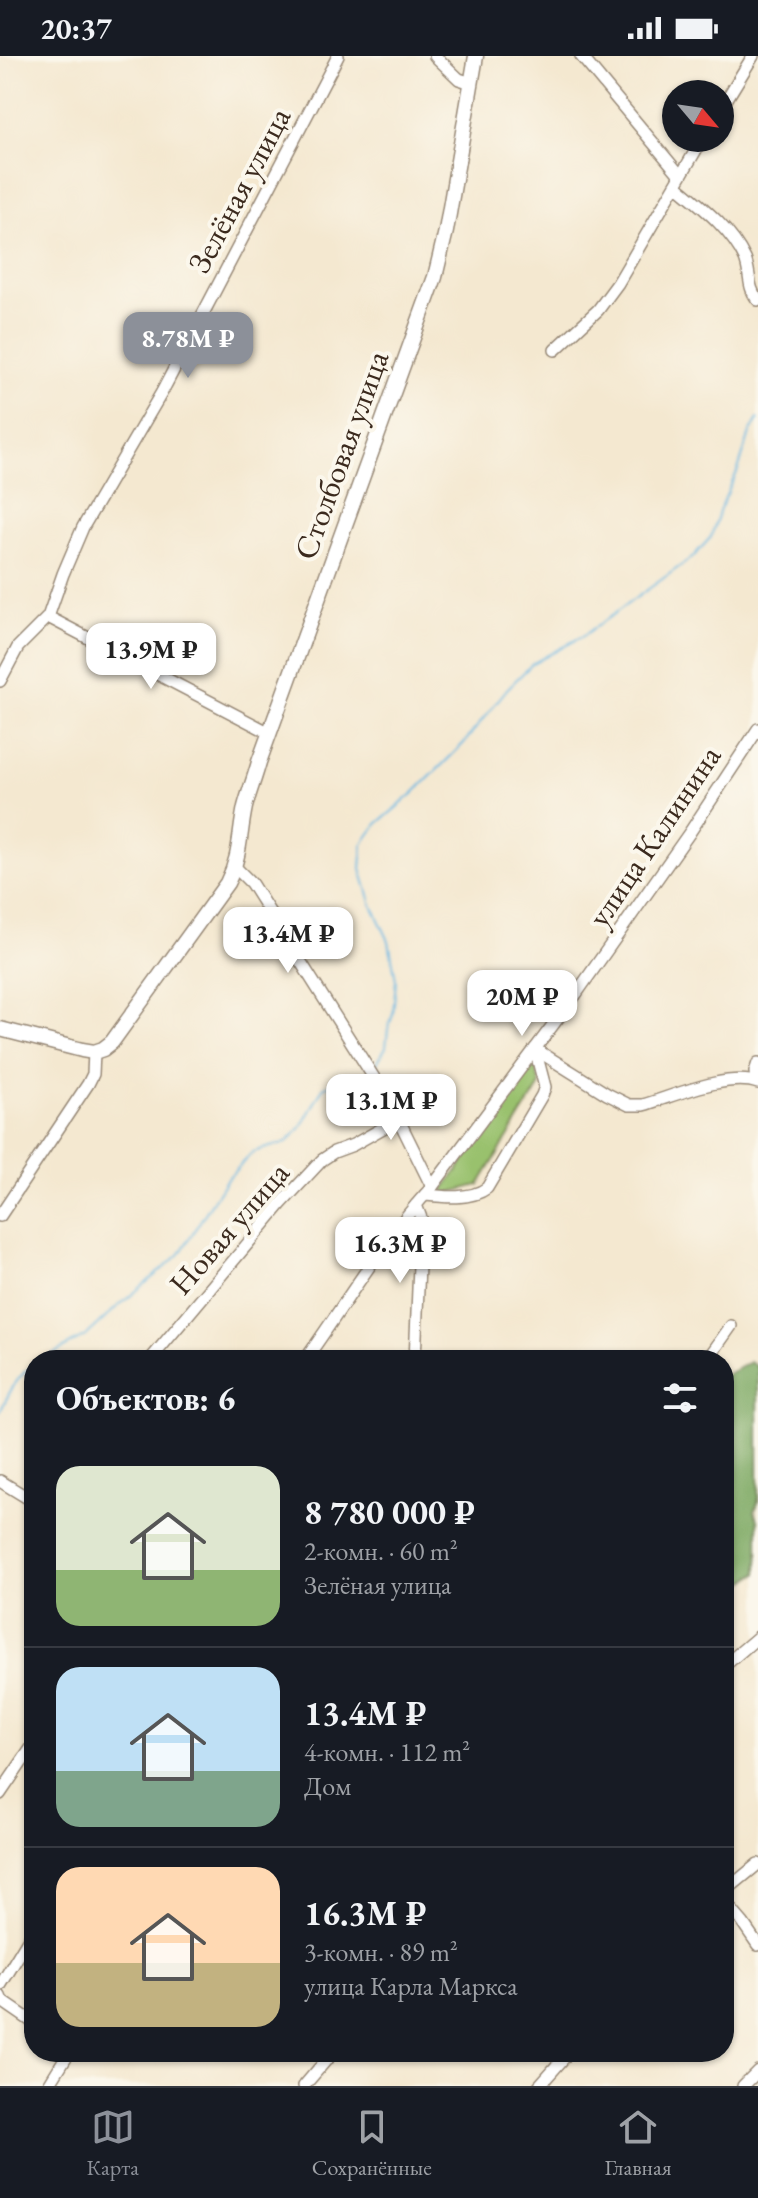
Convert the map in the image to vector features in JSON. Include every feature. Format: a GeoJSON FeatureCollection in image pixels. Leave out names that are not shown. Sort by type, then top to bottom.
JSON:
{"type":"FeatureCollection","features":[{"type":"Feature","properties":{"kind":"main road","name":"Столбовая улица"},"geometry":{"type":"LineString","coordinates":[[235,867],[245,807],[270,733],[435,277],[446,231],[476,56]]}},
{"type":"Feature","properties":{"kind":"main road"},"geometry":{"type":"LineString","coordinates":[[0,1029],[94,1052],[103,1049],[125,1026],[227,883],[235,867]]}},
{"type":"Feature","properties":{"kind":"street","name":"Зелёная улица"},"geometry":{"type":"LineString","coordinates":[[0,681],[18,647],[48,617],[83,527],[162,392],[338,56]]}},
{"type":"Feature","properties":{"kind":"street"},"geometry":{"type":"LineString","coordinates":[[435,56],[459,79],[472,83]]}},
{"type":"Feature","properties":{"kind":"street"},"geometry":{"type":"LineString","coordinates":[[581,56],[678,180],[739,248],[746,262],[750,288],[758,300]]}},
{"type":"Feature","properties":{"kind":"street"},"geometry":{"type":"LineString","coordinates":[[734,87],[753,56]]}},
{"type":"Feature","properties":{"kind":"street"},"geometry":{"type":"LineString","coordinates":[[555,350],[598,310],[618,283],[695,152]]}},
{"type":"Feature","properties":{"kind":"street"},"geometry":{"type":"LineString","coordinates":[[48,617],[270,733]]}},
{"type":"Feature","properties":{"kind":"street","name":"улица Калинина"},"geometry":{"type":"LineString","coordinates":[[312,1350],[416,1205],[535,1049],[690,832],[758,729]]}},
{"type":"Feature","properties":{"kind":"street"},"geometry":{"type":"LineString","coordinates":[[235,867],[251,883],[377,1082],[399,1119],[429,1191],[444,1197],[480,1193],[487,1188],[545,1087],[535,1049]]}},
{"type":"Feature","properties":{"kind":"street"},"geometry":{"type":"LineString","coordinates":[[535,1049],[629,1105],[643,1105],[728,1080],[757,1082],[755,1072],[758,1063]]}},
{"type":"Feature","properties":{"kind":"street"},"geometry":{"type":"LineString","coordinates":[[0,1216],[88,1084],[93,1074],[94,1052]]}},
{"type":"Feature","properties":{"kind":"street","name":"Новая улица"},"geometry":{"type":"LineString","coordinates":[[158,1350],[322,1160],[399,1119]]}},
{"type":"Feature","properties":{"kind":"street"},"geometry":{"type":"LineString","coordinates":[[415,1350],[421,1218],[416,1205]]}},
{"type":"Feature","properties":{"kind":"street"},"geometry":{"type":"LineString","coordinates":[[714,1350],[731,1326]]}},
{"type":"Feature","properties":{"kind":"street"},"geometry":{"type":"LineString","coordinates":[[0,1481],[24,1496]]}},
{"type":"Feature","properties":{"kind":"street"},"geometry":{"type":"LineString","coordinates":[[734,1657],[758,1637]]}},
{"type":"Feature","properties":{"kind":"street"},"geometry":{"type":"LineString","coordinates":[[0,1794],[24,1759]]}},
{"type":"Feature","properties":{"kind":"street"},"geometry":{"type":"LineString","coordinates":[[734,1884],[758,1864]]}},
{"type":"Feature","properties":{"kind":"street"},"geometry":{"type":"LineString","coordinates":[[734,1913],[758,1945]]}},
{"type":"Feature","properties":{"kind":"street"},"geometry":{"type":"LineString","coordinates":[[0,1986],[24,1946]]}},
{"type":"Feature","properties":{"kind":"street"},"geometry":{"type":"LineString","coordinates":[[0,1996],[2,2001],[24,2016]]}},
{"type":"Feature","properties":{"kind":"street"},"geometry":{"type":"LineString","coordinates":[[48,2086],[65,2062]]}},
{"type":"Feature","properties":{"kind":"street"},"geometry":{"type":"LineString","coordinates":[[304,2086],[324,2062]]}},
{"type":"Feature","properties":{"kind":"street"},"geometry":{"type":"LineString","coordinates":[[539,2086],[560,2062]]}},
{"type":"Feature","properties":{"kind":"street"},"geometry":{"type":"LineString","coordinates":[[743,2086],[758,2071]]}},
{"type":"Feature","properties":{"kind":"green space"},"geometry":{"type":"Polygon","coordinates":[[[532,1067],[536,1069],[540,1085],[479,1185],[444,1194],[443,1191],[532,1067]]]}},
{"type":"Feature","properties":{"kind":"green space"},"geometry":{"type":"Polygon","coordinates":[[[750,1362],[758,1367],[758,1502],[755,1511],[758,1521],[758,1573],[734,1587],[734,1371],[750,1362]]]}},
{"type":"Feature","properties":{"kind":"waterway"},"geometry":{"type":"LineString","coordinates":[[374,1068],[386,1047],[396,980],[389,941],[372,905],[361,869],[363,843],[377,824],[414,793],[464,743],[507,689],[532,664],[583,636],[693,557],[711,537],[758,419]]}},
{"type":"Feature","properties":{"kind":"waterway"},"geometry":{"type":"LineString","coordinates":[[60,1350],[87,1335],[179,1255],[226,1180],[253,1152],[287,1142],[300,1129],[323,1088],[334,1083],[354,1083],[366,1075]]}},
{"type":"Feature","properties":{"kind":"waterway"},"geometry":{"type":"LineString","coordinates":[[0,1412],[24,1373]]}}]}
